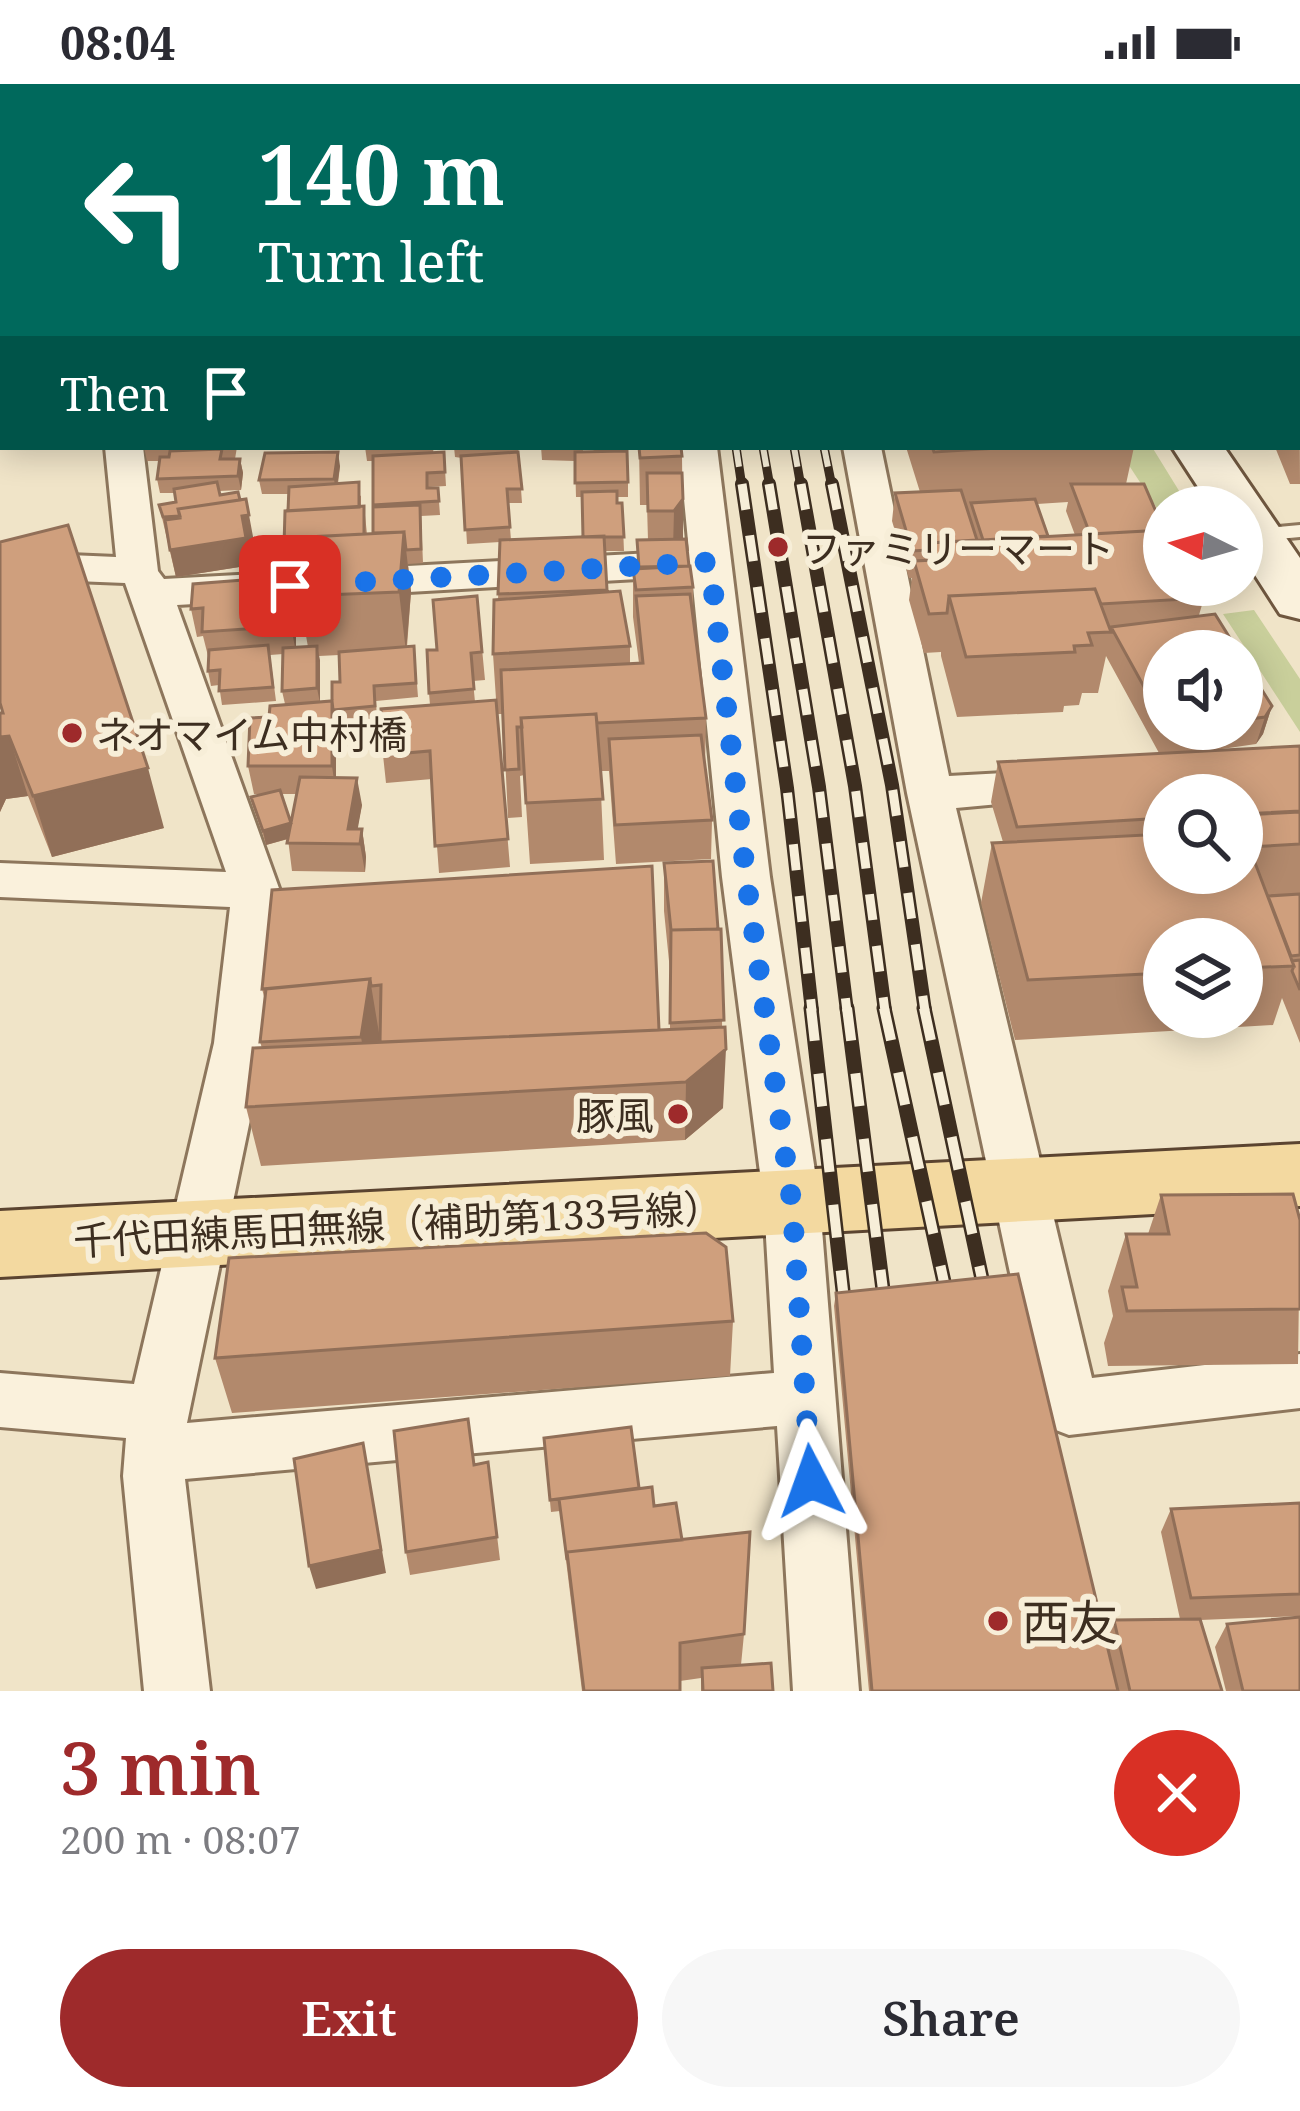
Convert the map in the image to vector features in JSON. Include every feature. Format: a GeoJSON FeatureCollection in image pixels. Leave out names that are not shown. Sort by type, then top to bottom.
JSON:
{"type":"FeatureCollection","features":[{"type":"Feature","properties":{"kind":"main road"},"geometry":{"type":"LineString","coordinates":[[1200,450],[1230,486]]}},
{"type":"Feature","properties":{"kind":"main road"},"geometry":{"type":"LineString","coordinates":[[1263,529],[1300,601]]}},
{"type":"Feature","properties":{"kind":"main road","name":"千代田練馬田無線（補助第133号線）"},"geometry":{"type":"LineString","coordinates":[[0,1244],[1300,1175]]}},
{"type":"Feature","properties":{"kind":"street"},"geometry":{"type":"LineString","coordinates":[[124,450],[145,582],[267,901],[156,1433],[177,1691]]}},
{"type":"Feature","properties":{"kind":"street"},"geometry":{"type":"LineString","coordinates":[[698,450],[710,562],[723,878],[792,1204],[826,1691]]}},
{"type":"Feature","properties":{"kind":"street"},"geometry":{"type":"LineString","coordinates":[[863,450],[930,794],[1069,1408],[1300,1382]]}},
{"type":"Feature","properties":{"kind":"street"},"geometry":{"type":"LineString","coordinates":[[0,565],[145,582],[710,562]]}},
{"type":"Feature","properties":{"kind":"street"},"geometry":{"type":"LineString","coordinates":[[930,794],[1092,784]]}},
{"type":"Feature","properties":{"kind":"street"},"geometry":{"type":"LineString","coordinates":[[0,880],[267,901]]}},
{"type":"Feature","properties":{"kind":"street"},"geometry":{"type":"LineString","coordinates":[[0,1400],[156,1433],[805,1397]]}},
{"type":"Feature","properties":{"kind":"green space"},"geometry":{"type":"Polygon","coordinates":[[[1119,450],[1154,450],[1176,486],[1143,487],[1119,450]]]}},
{"type":"Feature","properties":{"kind":"green space"},"geometry":{"type":"Polygon","coordinates":[[[1254,610],[1300,679],[1300,732],[1263,675],[1263,630],[1233,630],[1223,614],[1254,610]]]}},
{"type":"Feature","properties":{"kind":"building"},"geometry":{"type":"Polygon","coordinates":[[[222,450],[220,459],[240,459],[238,476],[157,479],[160,457],[169,457],[170,451],[222,450]]]}},
{"type":"Feature","properties":{"kind":"building"},"geometry":{"type":"Polygon","coordinates":[[[639,450],[681,450],[682,456],[640,458],[639,450]]]}},
{"type":"Feature","properties":{"kind":"building"},"geometry":{"type":"Polygon","coordinates":[[[627,451],[628,482],[575,483],[575,452],[627,451]]]}},
{"type":"Feature","properties":{"kind":"building"},"geometry":{"type":"Polygon","coordinates":[[[338,452],[334,479],[259,480],[265,453],[338,452]]]}},
{"type":"Feature","properties":{"kind":"building"},"geometry":{"type":"Polygon","coordinates":[[[444,452],[445,472],[427,473],[427,488],[438,488],[439,501],[373,505],[373,456],[444,452]]]}},
{"type":"Feature","properties":{"kind":"building"},"geometry":{"type":"Polygon","coordinates":[[[518,452],[522,489],[507,489],[510,527],[465,530],[461,456],[518,452]]]}},
{"type":"Feature","properties":{"kind":"building"},"geometry":{"type":"Polygon","coordinates":[[[647,473],[682,473],[683,499],[674,511],[648,511],[647,473]]]}},
{"type":"Feature","properties":{"kind":"building"},"geometry":{"type":"Polygon","coordinates":[[[217,482],[220,495],[238,492],[240,500],[178,509],[180,516],[163,517],[159,505],[176,502],[174,489],[217,482]]]}},
{"type":"Feature","properties":{"kind":"building"},"geometry":{"type":"Polygon","coordinates":[[[359,482],[359,507],[288,511],[289,487],[359,482]]]}},
{"type":"Feature","properties":{"kind":"building"},"geometry":{"type":"Polygon","coordinates":[[[1071,484],[1144,484],[1143,531],[1090,534],[1071,484]]]}},
{"type":"Feature","properties":{"kind":"building"},"geometry":{"type":"Polygon","coordinates":[[[961,490],[977,540],[929,543],[928,550],[912,551],[895,493],[961,490]]]}},
{"type":"Feature","properties":{"kind":"building"},"geometry":{"type":"Polygon","coordinates":[[[617,491],[624,537],[583,537],[582,492],[617,491]]]}},
{"type":"Feature","properties":{"kind":"building"},"geometry":{"type":"Polygon","coordinates":[[[246,499],[249,515],[242,516],[246,538],[170,550],[165,520],[180,518],[178,509],[246,499]]]}},
{"type":"Feature","properties":{"kind":"building"},"geometry":{"type":"Polygon","coordinates":[[[1035,499],[1048,536],[983,540],[971,503],[1035,499]]]}},
{"type":"Feature","properties":{"kind":"building"},"geometry":{"type":"Polygon","coordinates":[[[420,505],[421,549],[406,550],[404,532],[373,533],[373,507],[420,505]]]}},
{"type":"Feature","properties":{"kind":"building"},"geometry":{"type":"Polygon","coordinates":[[[364,506],[364,534],[308,537],[307,544],[284,546],[285,511],[364,506]]]}},
{"type":"Feature","properties":{"kind":"building","name":"ネオマイム中村橋"},"geometry":{"type":"Polygon","coordinates":[[[68,525],[148,768],[33,796],[9,736],[0,737],[0,542],[68,525]]]}},
{"type":"Feature","properties":{"kind":"building"},"geometry":{"type":"Polygon","coordinates":[[[1143,531],[1143,602],[1101,604],[1095,589],[949,596],[947,613],[929,614],[914,561],[934,560],[929,543],[1143,531]]]}},
{"type":"Feature","properties":{"kind":"building"},"geometry":{"type":"Polygon","coordinates":[[[404,532],[399,592],[299,596],[308,537],[404,532]]]}},
{"type":"Feature","properties":{"kind":"building"},"geometry":{"type":"Polygon","coordinates":[[[604,536],[607,590],[498,594],[500,540],[604,536]]]}},
{"type":"Feature","properties":{"kind":"building"},"geometry":{"type":"Polygon","coordinates":[[[686,539],[689,566],[639,567],[637,540],[686,539]]]}},
{"type":"Feature","properties":{"kind":"building"},"geometry":{"type":"Polygon","coordinates":[[[690,566],[693,587],[636,590],[633,569],[690,566]]]}},
{"type":"Feature","properties":{"kind":"building"},"geometry":{"type":"Polygon","coordinates":[[[280,577],[280,603],[291,602],[291,626],[202,632],[203,608],[191,609],[193,584],[280,577]]]}},
{"type":"Feature","properties":{"kind":"building"},"geometry":{"type":"Polygon","coordinates":[[[1095,589],[1111,632],[1088,633],[1092,645],[1074,646],[1075,652],[966,657],[949,596],[1095,589]]]}},
{"type":"Feature","properties":{"kind":"building"},"geometry":{"type":"Polygon","coordinates":[[[620,591],[630,646],[493,654],[494,600],[620,591]]]}},
{"type":"Feature","properties":{"kind":"building"},"geometry":{"type":"Polygon","coordinates":[[[690,594],[706,718],[597,723],[596,714],[521,718],[522,727],[517,727],[519,769],[505,770],[501,670],[643,663],[636,596],[690,594]]]}},
{"type":"Feature","properties":{"kind":"building"},"geometry":{"type":"Polygon","coordinates":[[[477,596],[482,652],[471,653],[474,689],[429,693],[427,650],[437,650],[433,600],[477,596]]]}},
{"type":"Feature","properties":{"kind":"building"},"geometry":{"type":"Polygon","coordinates":[[[1215,614],[1225,630],[1143,630],[1143,685],[1111,627],[1215,614]]]}},
{"type":"Feature","properties":{"kind":"building"},"geometry":{"type":"Polygon","coordinates":[[[268,645],[273,687],[219,691],[220,670],[208,671],[209,650],[268,645]]]}},
{"type":"Feature","properties":{"kind":"building"},"geometry":{"type":"Polygon","coordinates":[[[317,646],[317,688],[282,691],[283,648],[317,646]]]}},
{"type":"Feature","properties":{"kind":"building"},"geometry":{"type":"Polygon","coordinates":[[[414,646],[416,683],[374,686],[375,706],[333,710],[332,682],[340,682],[339,652],[414,646]]]}},
{"type":"Feature","properties":{"kind":"building"},"geometry":{"type":"Polygon","coordinates":[[[1263,692],[1272,706],[1263,717],[1263,692]]]}},
{"type":"Feature","properties":{"kind":"building"},"geometry":{"type":"Polygon","coordinates":[[[496,700],[508,839],[435,846],[430,751],[383,755],[381,709],[496,700]]]}},
{"type":"Feature","properties":{"kind":"building"},"geometry":{"type":"Polygon","coordinates":[[[332,701],[332,766],[248,766],[250,718],[269,717],[270,706],[332,701]]]}},
{"type":"Feature","properties":{"kind":"building"},"geometry":{"type":"Polygon","coordinates":[[[596,714],[603,799],[526,803],[521,718],[596,714]]]}},
{"type":"Feature","properties":{"kind":"building"},"geometry":{"type":"Polygon","coordinates":[[[701,735],[712,820],[615,825],[609,739],[701,735]]]}},
{"type":"Feature","properties":{"kind":"building"},"geometry":{"type":"Polygon","coordinates":[[[1300,746],[1300,811],[1263,813],[1263,774],[1143,774],[1143,819],[1017,827],[998,762],[1263,750],[1300,746]]]}},
{"type":"Feature","properties":{"kind":"building"},"geometry":{"type":"Polygon","coordinates":[[[300,777],[357,778],[348,829],[362,829],[360,844],[287,843],[300,777]]]}},
{"type":"Feature","properties":{"kind":"building"},"geometry":{"type":"Polygon","coordinates":[[[280,790],[291,823],[263,831],[251,797],[280,790]]]}},
{"type":"Feature","properties":{"kind":"building"},"geometry":{"type":"Polygon","coordinates":[[[1300,812],[1300,844],[1263,846],[1263,814],[1300,812]]]}},
{"type":"Feature","properties":{"kind":"building"},"geometry":{"type":"Polygon","coordinates":[[[1143,835],[1143,894],[1263,894],[1263,884],[1294,966],[1263,967],[1263,918],[1143,918],[1143,974],[1028,980],[992,843],[1143,835]]]}},
{"type":"Feature","properties":{"kind":"building"},"geometry":{"type":"Polygon","coordinates":[[[713,861],[718,929],[671,930],[664,863],[713,861]]]}},
{"type":"Feature","properties":{"kind":"building"},"geometry":{"type":"Polygon","coordinates":[[[652,866],[659,1030],[380,1042],[381,985],[371,986],[370,979],[262,989],[272,890],[652,866]]]}},
{"type":"Feature","properties":{"kind":"building"},"geometry":{"type":"Polygon","coordinates":[[[1300,894],[1300,955],[1291,956],[1268,896],[1300,894]]]}},
{"type":"Feature","properties":{"kind":"building"},"geometry":{"type":"Polygon","coordinates":[[[721,929],[724,1020],[670,1023],[671,930],[721,929]]]}},
{"type":"Feature","properties":{"kind":"building"},"geometry":{"type":"Polygon","coordinates":[[[1300,960],[1300,990],[1292,961],[1300,960]]]}},
{"type":"Feature","properties":{"kind":"building"},"geometry":{"type":"Polygon","coordinates":[[[370,979],[361,1037],[260,1042],[266,989],[370,979]]]}},
{"type":"Feature","properties":{"kind":"building"},"geometry":{"type":"Polygon","coordinates":[[[725,1027],[726,1049],[686,1082],[246,1107],[253,1048],[725,1027]]]}},
{"type":"Feature","properties":{"kind":"building"},"geometry":{"type":"Polygon","coordinates":[[[1293,1194],[1300,1220],[1300,1309],[1127,1311],[1122,1287],[1137,1287],[1126,1234],[1169,1234],[1161,1195],[1293,1194]]]}},
{"type":"Feature","properties":{"kind":"building"},"geometry":{"type":"Polygon","coordinates":[[[706,1233],[726,1247],[733,1321],[215,1358],[229,1258],[706,1233]]]}},
{"type":"Feature","properties":{"kind":"building"},"geometry":{"type":"Polygon","coordinates":[[[1018,1274],[1118,1691],[872,1691],[836,1293],[1018,1274]]]}},
{"type":"Feature","properties":{"kind":"building"},"geometry":{"type":"Polygon","coordinates":[[[468,1419],[474,1465],[488,1462],[497,1537],[406,1552],[394,1431],[468,1419]]]}},
{"type":"Feature","properties":{"kind":"building"},"geometry":{"type":"Polygon","coordinates":[[[631,1427],[639,1488],[550,1500],[544,1438],[631,1427]]]}},
{"type":"Feature","properties":{"kind":"building"},"geometry":{"type":"Polygon","coordinates":[[[363,1443],[381,1550],[309,1566],[294,1459],[363,1443]]]}},
{"type":"Feature","properties":{"kind":"building"},"geometry":{"type":"Polygon","coordinates":[[[652,1487],[654,1506],[676,1503],[682,1540],[567,1552],[567,1560],[559,1499],[652,1487]]]}},
{"type":"Feature","properties":{"kind":"building"},"geometry":{"type":"Polygon","coordinates":[[[1300,1503],[1300,1594],[1191,1598],[1171,1509],[1300,1503]]]}},
{"type":"Feature","properties":{"kind":"building"},"geometry":{"type":"Polygon","coordinates":[[[750,1532],[744,1634],[680,1643],[680,1691],[584,1691],[567,1552],[750,1532]]]}},
{"type":"Feature","properties":{"kind":"building"},"geometry":{"type":"Polygon","coordinates":[[[1300,1617],[1300,1691],[1243,1691],[1227,1624],[1300,1617]]]}},
{"type":"Feature","properties":{"kind":"building"},"geometry":{"type":"Polygon","coordinates":[[[1200,1619],[1222,1691],[1130,1691],[1114,1620],[1200,1619]]]}},
{"type":"Feature","properties":{"kind":"building"},"geometry":{"type":"Polygon","coordinates":[[[771,1663],[773,1691],[703,1691],[702,1668],[771,1663]]]}},
{"type":"Feature","properties":{"kind":"railway"},"geometry":{"type":"LineString","coordinates":[[736,450],[742,487]]}},
{"type":"Feature","properties":{"kind":"railway"},"geometry":{"type":"LineString","coordinates":[[764,450],[770,487]]}},
{"type":"Feature","properties":{"kind":"railway"},"geometry":{"type":"LineString","coordinates":[[795,450],[801,487]]}},
{"type":"Feature","properties":{"kind":"railway"},"geometry":{"type":"LineString","coordinates":[[825,450],[832,487]]}},
{"type":"Feature","properties":{"kind":"railway"},"geometry":{"type":"LineString","coordinates":[[742,484],[787,788],[812,1011]]}},
{"type":"Feature","properties":{"kind":"railway"},"geometry":{"type":"LineString","coordinates":[[769,484],[819,787],[847,1011]]}},
{"type":"Feature","properties":{"kind":"railway"},"geometry":{"type":"LineString","coordinates":[[801,484],[855,786],[885,1011]]}},
{"type":"Feature","properties":{"kind":"railway"},"geometry":{"type":"LineString","coordinates":[[832,484],[892,785],[925,1011]]}},
{"type":"Feature","properties":{"kind":"railway"},"geometry":{"type":"LineString","coordinates":[[811,1008],[847,1326]]}},
{"type":"Feature","properties":{"kind":"railway"},"geometry":{"type":"LineString","coordinates":[[847,1008],[887,1321]]}},
{"type":"Feature","properties":{"kind":"railway"},"geometry":{"type":"LineString","coordinates":[[884,1008],[951,1314]]}},
{"type":"Feature","properties":{"kind":"railway"},"geometry":{"type":"LineString","coordinates":[[924,1008],[988,1307]]}},
{"type":"Feature","properties":{"kind":"place","name":"ファミリーマート"},"geometry":{"type":"Point","coordinates":[778,547]}},
{"type":"Feature","properties":{"kind":"place","name":"ネオマイム中村橋"},"geometry":{"type":"Point","coordinates":[72,733]}},
{"type":"Feature","properties":{"kind":"place","name":"豚風"},"geometry":{"type":"Point","coordinates":[678,1114]}},
{"type":"Feature","properties":{"kind":"place","name":"西友"},"geometry":{"type":"Point","coordinates":[998,1621]}},
{"type":"Feature","properties":{"kind":"route"},"geometry":{"type":"LineString","coordinates":[[290,586],[710,562],[746,877],[792,1204],[811,1481]]}}]}
